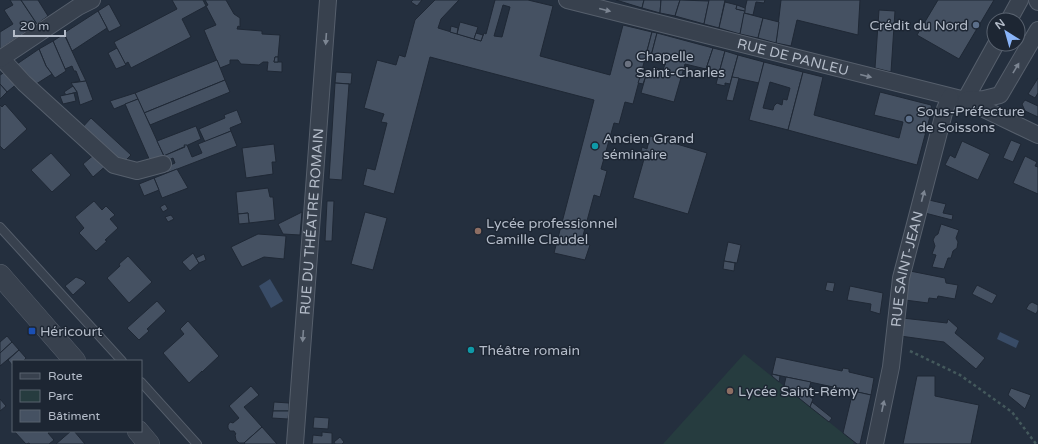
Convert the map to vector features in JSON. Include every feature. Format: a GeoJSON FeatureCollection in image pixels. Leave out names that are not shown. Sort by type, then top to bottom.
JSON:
{"type":"FeatureCollection","features":[{"type":"Feature","properties":{"kind":"street"},"geometry":{"type":"LineString","coordinates":[[92,0],[78,7],[1,58],[24,83],[114,165],[137,171],[163,164]]}},
{"type":"Feature","properties":{"kind":"street","name":"RUE DU THÉATRE ROMAIN"},"geometry":{"type":"LineString","coordinates":[[295,444],[328,0]]}},
{"type":"Feature","properties":{"kind":"street","name":"RUE DE PANLEU"},"geometry":{"type":"LineString","coordinates":[[567,0],[957,99]]}},
{"type":"Feature","properties":{"kind":"street"},"geometry":{"type":"LineString","coordinates":[[1013,12],[1020,0]]}},
{"type":"Feature","properties":{"kind":"street"},"geometry":{"type":"LineString","coordinates":[[957,99],[984,99],[1000,95],[1038,30]]}},
{"type":"Feature","properties":{"kind":"street","name":"RUE SAINT-JEAN"},"geometry":{"type":"LineString","coordinates":[[874,444],[891,367],[901,278],[946,109],[957,99],[990,52]]}},
{"type":"Feature","properties":{"kind":"street"},"geometry":{"type":"LineString","coordinates":[[1000,95],[1004,108],[1011,121]]}},
{"type":"Feature","properties":{"kind":"street"},"geometry":{"type":"LineString","coordinates":[[957,99],[1011,121],[1038,135]]}},
{"type":"Feature","properties":{"kind":"street"},"geometry":{"type":"LineString","coordinates":[[0,275],[74,360]]}},
{"type":"Feature","properties":{"kind":"street"},"geometry":{"type":"LineString","coordinates":[[139,432],[149,444]]}},
{"type":"Feature","properties":{"kind":"lane"},"geometry":{"type":"LineString","coordinates":[[0,227],[121,360]]}},
{"type":"Feature","properties":{"kind":"lane"},"geometry":{"type":"LineString","coordinates":[[142,383],[197,444]]}},
{"type":"Feature","properties":{"kind":"path"},"geometry":{"type":"LineString","coordinates":[[907,350],[960,375],[1012,412],[1036,444]]}},
{"type":"Feature","properties":{"kind":"green space","name":"Lycée Saint-Rémy"},"geometry":{"type":"Polygon","coordinates":[[[744,354],[854,442],[853,444],[663,444],[744,354]]]}},
{"type":"Feature","properties":{"kind":"water"},"geometry":{"type":"Polygon","coordinates":[[[270,279],[283,301],[271,308],[259,286],[270,279]]]}},
{"type":"Feature","properties":{"kind":"water"},"geometry":{"type":"Polygon","coordinates":[[[1000,332],[1019,341],[1016,348],[997,339],[1000,332]]]}},
{"type":"Feature","properties":{"kind":"building"},"geometry":{"type":"Polygon","coordinates":[[[10,0],[21,0],[37,24],[0,49],[0,32],[13,24],[4,10],[13,5],[10,0]]]}},
{"type":"Feature","properties":{"kind":"building"},"geometry":{"type":"Polygon","coordinates":[[[21,0],[38,0],[48,16],[37,24],[21,0]]]}},
{"type":"Feature","properties":{"kind":"building"},"geometry":{"type":"Polygon","coordinates":[[[172,0],[203,0],[206,6],[182,19],[191,37],[131,68],[128,62],[125,64],[114,42],[177,9],[172,0]]]}},
{"type":"Feature","properties":{"kind":"building"},"geometry":{"type":"Polygon","coordinates":[[[205,0],[226,0],[234,14],[240,18],[240,27],[238,26],[237,29],[262,31],[262,34],[280,35],[278,57],[275,57],[274,62],[282,62],[282,72],[267,71],[268,62],[263,62],[259,65],[241,64],[238,60],[230,60],[230,64],[220,68],[204,30],[216,25],[206,6],[208,5],[205,0]]]}},
{"type":"Feature","properties":{"kind":"building"},"geometry":{"type":"Polygon","coordinates":[[[413,0],[422,0],[417,6],[411,2],[413,0]]]}},
{"type":"Feature","properties":{"kind":"building","name":"Ancien Grand séminaire"},"geometry":{"type":"Polygon","coordinates":[[[435,0],[459,0],[441,19],[438,28],[481,41],[484,33],[486,34],[495,0],[528,0],[553,6],[540,56],[610,75],[623,25],[652,32],[633,104],[625,102],[619,124],[614,123],[601,169],[607,171],[600,197],[594,195],[581,243],[590,245],[585,260],[554,253],[594,100],[430,57],[394,194],[363,185],[367,168],[375,170],[387,123],[381,122],[384,114],[364,108],[377,60],[396,65],[399,55],[405,57],[415,20],[435,0]],[[503,5],[494,36],[502,37],[510,7],[503,5]]]}},
{"type":"Feature","properties":{"kind":"building"},"geometry":{"type":"Polygon","coordinates":[[[616,0],[644,0],[642,8],[616,0]]]}},
{"type":"Feature","properties":{"kind":"building"},"geometry":{"type":"Polygon","coordinates":[[[644,0],[661,0],[660,13],[642,8],[644,0]]]}},
{"type":"Feature","properties":{"kind":"building"},"geometry":{"type":"Polygon","coordinates":[[[661,0],[680,0],[675,16],[660,13],[661,0]]]}},
{"type":"Feature","properties":{"kind":"building"},"geometry":{"type":"Polygon","coordinates":[[[680,0],[709,1],[704,24],[675,16],[680,0]]]}},
{"type":"Feature","properties":{"kind":"building"},"geometry":{"type":"Polygon","coordinates":[[[709,0],[725,0],[719,28],[704,24],[709,0]]]}},
{"type":"Feature","properties":{"kind":"building"},"geometry":{"type":"Polygon","coordinates":[[[747,0],[765,0],[764,3],[756,2],[753,15],[744,13],[747,0]]]}},
{"type":"Feature","properties":{"kind":"building"},"geometry":{"type":"Polygon","coordinates":[[[781,0],[860,0],[858,35],[797,20],[791,46],[776,43],[781,0]]]}},
{"type":"Feature","properties":{"kind":"building"},"geometry":{"type":"Polygon","coordinates":[[[938,0],[994,0],[959,59],[917,35],[938,0]]]}},
{"type":"Feature","properties":{"kind":"building"},"geometry":{"type":"Polygon","coordinates":[[[725,2],[737,5],[736,9],[745,11],[740,34],[719,28],[725,2]]]}},
{"type":"Feature","properties":{"kind":"building"},"geometry":{"type":"Polygon","coordinates":[[[109,4],[121,26],[109,32],[98,11],[109,4]]]}},
{"type":"Feature","properties":{"kind":"building"},"geometry":{"type":"Polygon","coordinates":[[[737,5],[745,8],[745,11],[736,9],[737,5]]]}},
{"type":"Feature","properties":{"kind":"building"},"geometry":{"type":"Polygon","coordinates":[[[879,10],[895,11],[891,72],[875,68],[879,10]]]}},
{"type":"Feature","properties":{"kind":"building"},"geometry":{"type":"Polygon","coordinates":[[[98,11],[107,28],[72,51],[64,33],[98,11]]]}},
{"type":"Feature","properties":{"kind":"building"},"geometry":{"type":"Polygon","coordinates":[[[744,13],[763,18],[758,38],[740,34],[744,13]]]}},
{"type":"Feature","properties":{"kind":"building"},"geometry":{"type":"Polygon","coordinates":[[[763,18],[779,22],[776,43],[758,38],[763,18]]]}},
{"type":"Feature","properties":{"kind":"building"},"geometry":{"type":"Polygon","coordinates":[[[460,22],[478,27],[474,39],[457,34],[460,22]]]}},
{"type":"Feature","properties":{"kind":"building"},"geometry":{"type":"Polygon","coordinates":[[[451,26],[458,28],[457,34],[450,32],[451,26]]]}},
{"type":"Feature","properties":{"kind":"building"},"geometry":{"type":"Polygon","coordinates":[[[652,32],[657,33],[651,56],[646,55],[652,32]]]}},
{"type":"Feature","properties":{"kind":"building"},"geometry":{"type":"Polygon","coordinates":[[[476,33],[483,35],[481,41],[474,39],[476,33]]]}},
{"type":"Feature","properties":{"kind":"building"},"geometry":{"type":"Polygon","coordinates":[[[657,33],[713,48],[706,69],[685,64],[674,102],[641,93],[646,75],[652,77],[654,67],[663,70],[667,59],[663,58],[661,63],[651,61],[657,33]]]}},
{"type":"Feature","properties":{"kind":"building"},"geometry":{"type":"Polygon","coordinates":[[[64,34],[86,81],[71,83],[80,81],[76,71],[74,71],[72,66],[65,69],[53,41],[64,34]]]}},
{"type":"Feature","properties":{"kind":"building"},"geometry":{"type":"Polygon","coordinates":[[[53,41],[66,71],[55,78],[46,66],[39,49],[53,41]]]}},
{"type":"Feature","properties":{"kind":"building"},"geometry":{"type":"Polygon","coordinates":[[[117,48],[126,65],[116,69],[108,53],[117,48]]]}},
{"type":"Feature","properties":{"kind":"building"},"geometry":{"type":"Polygon","coordinates":[[[713,48],[725,51],[719,73],[706,69],[713,48]]]}},
{"type":"Feature","properties":{"kind":"building"},"geometry":{"type":"Polygon","coordinates":[[[39,49],[46,66],[52,74],[33,86],[17,64],[39,49]]]}},
{"type":"Feature","properties":{"kind":"building"},"geometry":{"type":"Polygon","coordinates":[[[725,51],[738,55],[730,84],[725,83],[725,86],[716,84],[725,51]]]}},
{"type":"Feature","properties":{"kind":"building"},"geometry":{"type":"Polygon","coordinates":[[[738,55],[764,62],[759,83],[732,77],[738,55]]]}},
{"type":"Feature","properties":{"kind":"building"},"geometry":{"type":"Polygon","coordinates":[[[275,57],[278,57],[278,62],[274,62],[275,57]]]}},
{"type":"Feature","properties":{"kind":"building"},"geometry":{"type":"Polygon","coordinates":[[[217,60],[225,80],[144,113],[135,93],[217,60]]]}},
{"type":"Feature","properties":{"kind":"building"},"geometry":{"type":"Polygon","coordinates":[[[764,62],[803,72],[788,130],[749,120],[764,62]],[[770,82],[763,108],[773,110],[777,103],[782,105],[783,99],[787,100],[790,88],[770,82]]]}},
{"type":"Feature","properties":{"kind":"building"},"geometry":{"type":"Polygon","coordinates":[[[5,72],[18,83],[7,92],[0,84],[0,75],[5,72]]]}},
{"type":"Feature","properties":{"kind":"building"},"geometry":{"type":"Polygon","coordinates":[[[336,72],[352,73],[351,84],[335,83],[336,72]]]}},
{"type":"Feature","properties":{"kind":"building","name":"Sous-Préfecture de Soissons"},"geometry":{"type":"Polygon","coordinates":[[[803,72],[823,77],[814,115],[899,138],[903,122],[874,115],[880,92],[931,105],[932,109],[917,165],[788,130],[803,72]]]}},
{"type":"Feature","properties":{"kind":"building"},"geometry":{"type":"Polygon","coordinates":[[[641,74],[646,75],[643,84],[638,83],[641,74]]]}},
{"type":"Feature","properties":{"kind":"building"},"geometry":{"type":"Polygon","coordinates":[[[732,77],[739,78],[733,101],[726,100],[732,77]]]}},
{"type":"Feature","properties":{"kind":"building"},"geometry":{"type":"Polygon","coordinates":[[[1038,78],[1038,93],[1035,98],[1028,94],[1038,78]]]}},
{"type":"Feature","properties":{"kind":"building"},"geometry":{"type":"Polygon","coordinates":[[[225,80],[230,92],[150,125],[144,113],[225,80]]]}},
{"type":"Feature","properties":{"kind":"building"},"geometry":{"type":"Polygon","coordinates":[[[86,81],[93,100],[80,105],[77,92],[71,83],[86,81]]]}},
{"type":"Feature","properties":{"kind":"building"},"geometry":{"type":"Polygon","coordinates":[[[335,83],[349,84],[342,180],[329,179],[335,83]]]}},
{"type":"Feature","properties":{"kind":"building"},"geometry":{"type":"Polygon","coordinates":[[[0,84],[7,92],[0,99],[0,84]]]}},
{"type":"Feature","properties":{"kind":"building"},"geometry":{"type":"Polygon","coordinates":[[[73,86],[77,92],[66,95],[64,92],[73,86]]]}},
{"type":"Feature","properties":{"kind":"building"},"geometry":{"type":"Polygon","coordinates":[[[74,93],[76,101],[63,104],[60,96],[74,93]]]}},
{"type":"Feature","properties":{"kind":"building"},"geometry":{"type":"Polygon","coordinates":[[[135,93],[138,99],[114,109],[110,101],[135,93]]]}},
{"type":"Feature","properties":{"kind":"building"},"geometry":{"type":"Polygon","coordinates":[[[138,99],[164,156],[150,161],[125,104],[138,99]]]}},
{"type":"Feature","properties":{"kind":"building"},"geometry":{"type":"Polygon","coordinates":[[[1025,100],[1038,106],[1038,117],[1025,111],[1022,104],[1025,100]]]}},
{"type":"Feature","properties":{"kind":"building"},"geometry":{"type":"Polygon","coordinates":[[[5,104],[27,129],[4,150],[0,146],[0,105],[2,107],[5,104]]]}},
{"type":"Feature","properties":{"kind":"building"},"geometry":{"type":"Polygon","coordinates":[[[237,110],[242,123],[230,128],[231,131],[205,142],[199,129],[225,118],[224,115],[237,110]]]}},
{"type":"Feature","properties":{"kind":"building"},"geometry":{"type":"Polygon","coordinates":[[[91,118],[131,155],[123,163],[81,129],[91,118]]]}},
{"type":"Feature","properties":{"kind":"building"},"geometry":{"type":"Polygon","coordinates":[[[196,126],[201,139],[164,156],[157,141],[196,126]]]}},
{"type":"Feature","properties":{"kind":"building"},"geometry":{"type":"Polygon","coordinates":[[[231,131],[237,146],[167,173],[166,170],[168,166],[175,163],[173,158],[166,161],[161,157],[185,147],[184,145],[187,145],[192,157],[202,153],[198,144],[231,131]]]}},
{"type":"Feature","properties":{"kind":"building"},"geometry":{"type":"Polygon","coordinates":[[[650,136],[707,153],[688,214],[633,198],[646,152],[641,151],[642,147],[647,149],[650,136]]]}},
{"type":"Feature","properties":{"kind":"building"},"geometry":{"type":"Polygon","coordinates":[[[1011,140],[1021,144],[1013,162],[1003,158],[1011,140]]]}},
{"type":"Feature","properties":{"kind":"building"},"geometry":{"type":"Polygon","coordinates":[[[962,141],[990,154],[978,180],[945,165],[950,155],[955,158],[962,141]]]}},
{"type":"Feature","properties":{"kind":"building"},"geometry":{"type":"Polygon","coordinates":[[[274,144],[276,162],[272,162],[273,174],[246,178],[242,148],[274,144]]]}},
{"type":"Feature","properties":{"kind":"building"},"geometry":{"type":"Polygon","coordinates":[[[51,153],[71,175],[52,192],[31,170],[51,153]]]}},
{"type":"Feature","properties":{"kind":"building"},"geometry":{"type":"Polygon","coordinates":[[[96,153],[108,164],[93,177],[83,164],[96,153]]]}},
{"type":"Feature","properties":{"kind":"building"},"geometry":{"type":"Polygon","coordinates":[[[1025,156],[1037,162],[1035,166],[1038,167],[1038,194],[1013,183],[1025,156]]]}},
{"type":"Feature","properties":{"kind":"building"},"geometry":{"type":"Polygon","coordinates":[[[177,169],[188,188],[162,198],[154,178],[177,169]]]}},
{"type":"Feature","properties":{"kind":"building"},"geometry":{"type":"Polygon","coordinates":[[[154,178],[159,190],[144,196],[139,184],[154,178]]]}},
{"type":"Feature","properties":{"kind":"building"},"geometry":{"type":"Polygon","coordinates":[[[268,188],[270,197],[273,197],[275,220],[249,223],[248,213],[238,214],[236,192],[268,188]]]}},
{"type":"Feature","properties":{"kind":"building"},"geometry":{"type":"Polygon","coordinates":[[[929,200],[946,204],[943,213],[953,215],[952,220],[925,213],[929,200]]]}},
{"type":"Feature","properties":{"kind":"building"},"geometry":{"type":"Polygon","coordinates":[[[94,201],[102,210],[106,206],[115,215],[110,219],[118,228],[96,251],[79,233],[84,228],[75,217],[94,201]]]}},
{"type":"Feature","properties":{"kind":"building"},"geometry":{"type":"Polygon","coordinates":[[[327,201],[334,201],[332,241],[325,241],[327,201]]]}},
{"type":"Feature","properties":{"kind":"building"},"geometry":{"type":"Polygon","coordinates":[[[165,204],[168,209],[163,212],[160,207],[165,204]]]}},
{"type":"Feature","properties":{"kind":"building"},"geometry":{"type":"Polygon","coordinates":[[[302,212],[300,235],[283,234],[278,224],[302,212]]]}},
{"type":"Feature","properties":{"kind":"building"},"geometry":{"type":"Polygon","coordinates":[[[365,212],[387,218],[373,270],[351,264],[365,212]]]}},
{"type":"Feature","properties":{"kind":"building"},"geometry":{"type":"Polygon","coordinates":[[[248,213],[249,223],[239,224],[238,214],[248,213]]]}},
{"type":"Feature","properties":{"kind":"building"},"geometry":{"type":"Polygon","coordinates":[[[171,215],[174,219],[168,222],[165,217],[171,215]]]}},
{"type":"Feature","properties":{"kind":"building"},"geometry":{"type":"Polygon","coordinates":[[[941,224],[959,230],[956,238],[958,242],[957,248],[953,251],[951,258],[948,258],[944,269],[932,267],[936,255],[932,254],[935,246],[933,240],[938,234],[941,224]]]}},
{"type":"Feature","properties":{"kind":"building"},"geometry":{"type":"Polygon","coordinates":[[[258,234],[286,236],[284,259],[264,257],[242,267],[231,247],[258,234]]]}},
{"type":"Feature","properties":{"kind":"building"},"geometry":{"type":"Polygon","coordinates":[[[728,242],[741,245],[737,263],[724,261],[728,242]]]}},
{"type":"Feature","properties":{"kind":"building"},"geometry":{"type":"Polygon","coordinates":[[[193,253],[199,263],[190,271],[182,262],[193,253]]]}},
{"type":"Feature","properties":{"kind":"building"},"geometry":{"type":"Polygon","coordinates":[[[204,254],[206,260],[199,263],[196,258],[204,254]]]}},
{"type":"Feature","properties":{"kind":"building"},"geometry":{"type":"Polygon","coordinates":[[[128,256],[152,282],[129,303],[107,278],[128,256]]]}},
{"type":"Feature","properties":{"kind":"building"},"geometry":{"type":"Polygon","coordinates":[[[724,261],[735,263],[734,271],[723,269],[724,261]]]}},
{"type":"Feature","properties":{"kind":"building"},"geometry":{"type":"Polygon","coordinates":[[[910,271],[945,278],[946,283],[958,285],[955,299],[938,296],[937,299],[929,298],[928,303],[905,300],[910,271]]]}},
{"type":"Feature","properties":{"kind":"building"},"geometry":{"type":"Polygon","coordinates":[[[76,277],[86,283],[73,295],[65,286],[76,277]]]}},
{"type":"Feature","properties":{"kind":"building"},"geometry":{"type":"Polygon","coordinates":[[[827,282],[835,283],[833,292],[825,290],[827,282]]]}},
{"type":"Feature","properties":{"kind":"building"},"geometry":{"type":"Polygon","coordinates":[[[977,285],[997,295],[992,304],[972,294],[977,285]]]}},
{"type":"Feature","properties":{"kind":"building"},"geometry":{"type":"Polygon","coordinates":[[[850,286],[883,293],[880,314],[870,311],[871,304],[847,300],[850,286]]]}},
{"type":"Feature","properties":{"kind":"building"},"geometry":{"type":"Polygon","coordinates":[[[157,301],[166,311],[147,329],[149,331],[139,340],[127,328],[157,301]]]}},
{"type":"Feature","properties":{"kind":"building"},"geometry":{"type":"Polygon","coordinates":[[[1032,302],[1038,305],[1036,314],[1026,309],[1032,302]]]}},
{"type":"Feature","properties":{"kind":"building"},"geometry":{"type":"Polygon","coordinates":[[[902,318],[947,323],[948,319],[958,328],[955,333],[985,358],[976,369],[944,342],[900,336],[902,318]]]}},
{"type":"Feature","properties":{"kind":"building"},"geometry":{"type":"Polygon","coordinates":[[[188,321],[219,356],[189,383],[163,353],[184,334],[180,329],[188,321]]]}},
{"type":"Feature","properties":{"kind":"building"},"geometry":{"type":"Polygon","coordinates":[[[7,336],[12,342],[0,353],[0,342],[7,336]]]}},
{"type":"Feature","properties":{"kind":"building"},"geometry":{"type":"Polygon","coordinates":[[[12,342],[19,350],[0,366],[0,353],[12,342]]]}},
{"type":"Feature","properties":{"kind":"building"},"geometry":{"type":"Polygon","coordinates":[[[19,350],[26,358],[24,360],[12,360],[12,365],[8,360],[19,350]]]}},
{"type":"Feature","properties":{"kind":"building"},"geometry":{"type":"Polygon","coordinates":[[[776,357],[842,371],[843,368],[849,369],[849,372],[874,378],[871,395],[772,374],[776,357]]]}},
{"type":"Feature","properties":{"kind":"building"},"geometry":{"type":"Polygon","coordinates":[[[772,374],[780,376],[779,382],[772,376],[772,374]]]}},
{"type":"Feature","properties":{"kind":"building"},"geometry":{"type":"Polygon","coordinates":[[[917,376],[935,376],[935,396],[979,405],[971,444],[903,444],[917,376]]]}},
{"type":"Feature","properties":{"kind":"building"},"geometry":{"type":"Polygon","coordinates":[[[786,377],[811,382],[807,395],[813,399],[810,407],[784,386],[786,377]]]}},
{"type":"Feature","properties":{"kind":"building"},"geometry":{"type":"Polygon","coordinates":[[[251,386],[259,395],[244,407],[262,427],[244,443],[239,443],[236,440],[236,434],[234,431],[230,431],[228,428],[230,422],[233,423],[239,418],[229,406],[251,386]]]}},
{"type":"Feature","properties":{"kind":"building"},"geometry":{"type":"Polygon","coordinates":[[[1011,388],[1031,395],[1025,409],[1008,395],[1011,388]]]}},
{"type":"Feature","properties":{"kind":"building"},"geometry":{"type":"Polygon","coordinates":[[[853,391],[871,395],[860,444],[857,444],[843,433],[853,391]]]}},
{"type":"Feature","properties":{"kind":"building"},"geometry":{"type":"Polygon","coordinates":[[[0,399],[6,406],[0,411],[0,399]]]}},
{"type":"Feature","properties":{"kind":"building"},"geometry":{"type":"Polygon","coordinates":[[[274,402],[289,403],[289,411],[273,411],[274,402]]]}},
{"type":"Feature","properties":{"kind":"building"},"geometry":{"type":"Polygon","coordinates":[[[812,402],[832,418],[829,422],[810,407],[812,402]]]}},
{"type":"Feature","properties":{"kind":"building"},"geometry":{"type":"Polygon","coordinates":[[[273,411],[289,411],[288,419],[272,418],[273,411]]]}},
{"type":"Feature","properties":{"kind":"building"},"geometry":{"type":"Polygon","coordinates":[[[314,417],[329,418],[328,429],[313,428],[314,417]]]}},
{"type":"Feature","properties":{"kind":"building"},"geometry":{"type":"Polygon","coordinates":[[[262,427],[277,444],[244,443],[262,427]]]}},
{"type":"Feature","properties":{"kind":"building"},"geometry":{"type":"Polygon","coordinates":[[[15,432],[50,432],[48,433],[54,440],[49,444],[26,444],[15,432]]]}},
{"type":"Feature","properties":{"kind":"building"},"geometry":{"type":"Polygon","coordinates":[[[70,432],[75,432],[85,444],[56,444],[70,432]]]}},
{"type":"Feature","properties":{"kind":"building"},"geometry":{"type":"Polygon","coordinates":[[[322,432],[332,433],[332,444],[312,444],[313,435],[322,436],[322,432]]]}},
{"type":"Feature","properties":{"kind":"building"},"geometry":{"type":"Polygon","coordinates":[[[340,437],[344,442],[342,444],[335,444],[334,442],[340,437]]]}},
{"type":"Feature","properties":{"kind":"place","name":"Crédit du Nord"},"geometry":{"type":"Point","coordinates":[976,25]}},
{"type":"Feature","properties":{"kind":"place","name":"Chapelle Saint-Charles"},"geometry":{"type":"Point","coordinates":[628,64]}},
{"type":"Feature","properties":{"kind":"place","name":"Sous-Préfecture de Soissons"},"geometry":{"type":"Point","coordinates":[909,119]}},
{"type":"Feature","properties":{"kind":"place","name":"Ancien Grand séminaire"},"geometry":{"type":"Point","coordinates":[595,146]}},
{"type":"Feature","properties":{"kind":"place","name":"Lycée professionnel Camille Claudel"},"geometry":{"type":"Point","coordinates":[478,231]}},
{"type":"Feature","properties":{"kind":"place","name":"Héricourt"},"geometry":{"type":"Point","coordinates":[32,331]}},
{"type":"Feature","properties":{"kind":"place","name":"Théâtre romain"},"geometry":{"type":"Point","coordinates":[471,350]}},
{"type":"Feature","properties":{"kind":"place","name":"Lycée Saint-Rémy"},"geometry":{"type":"Point","coordinates":[730,391]}}]}
